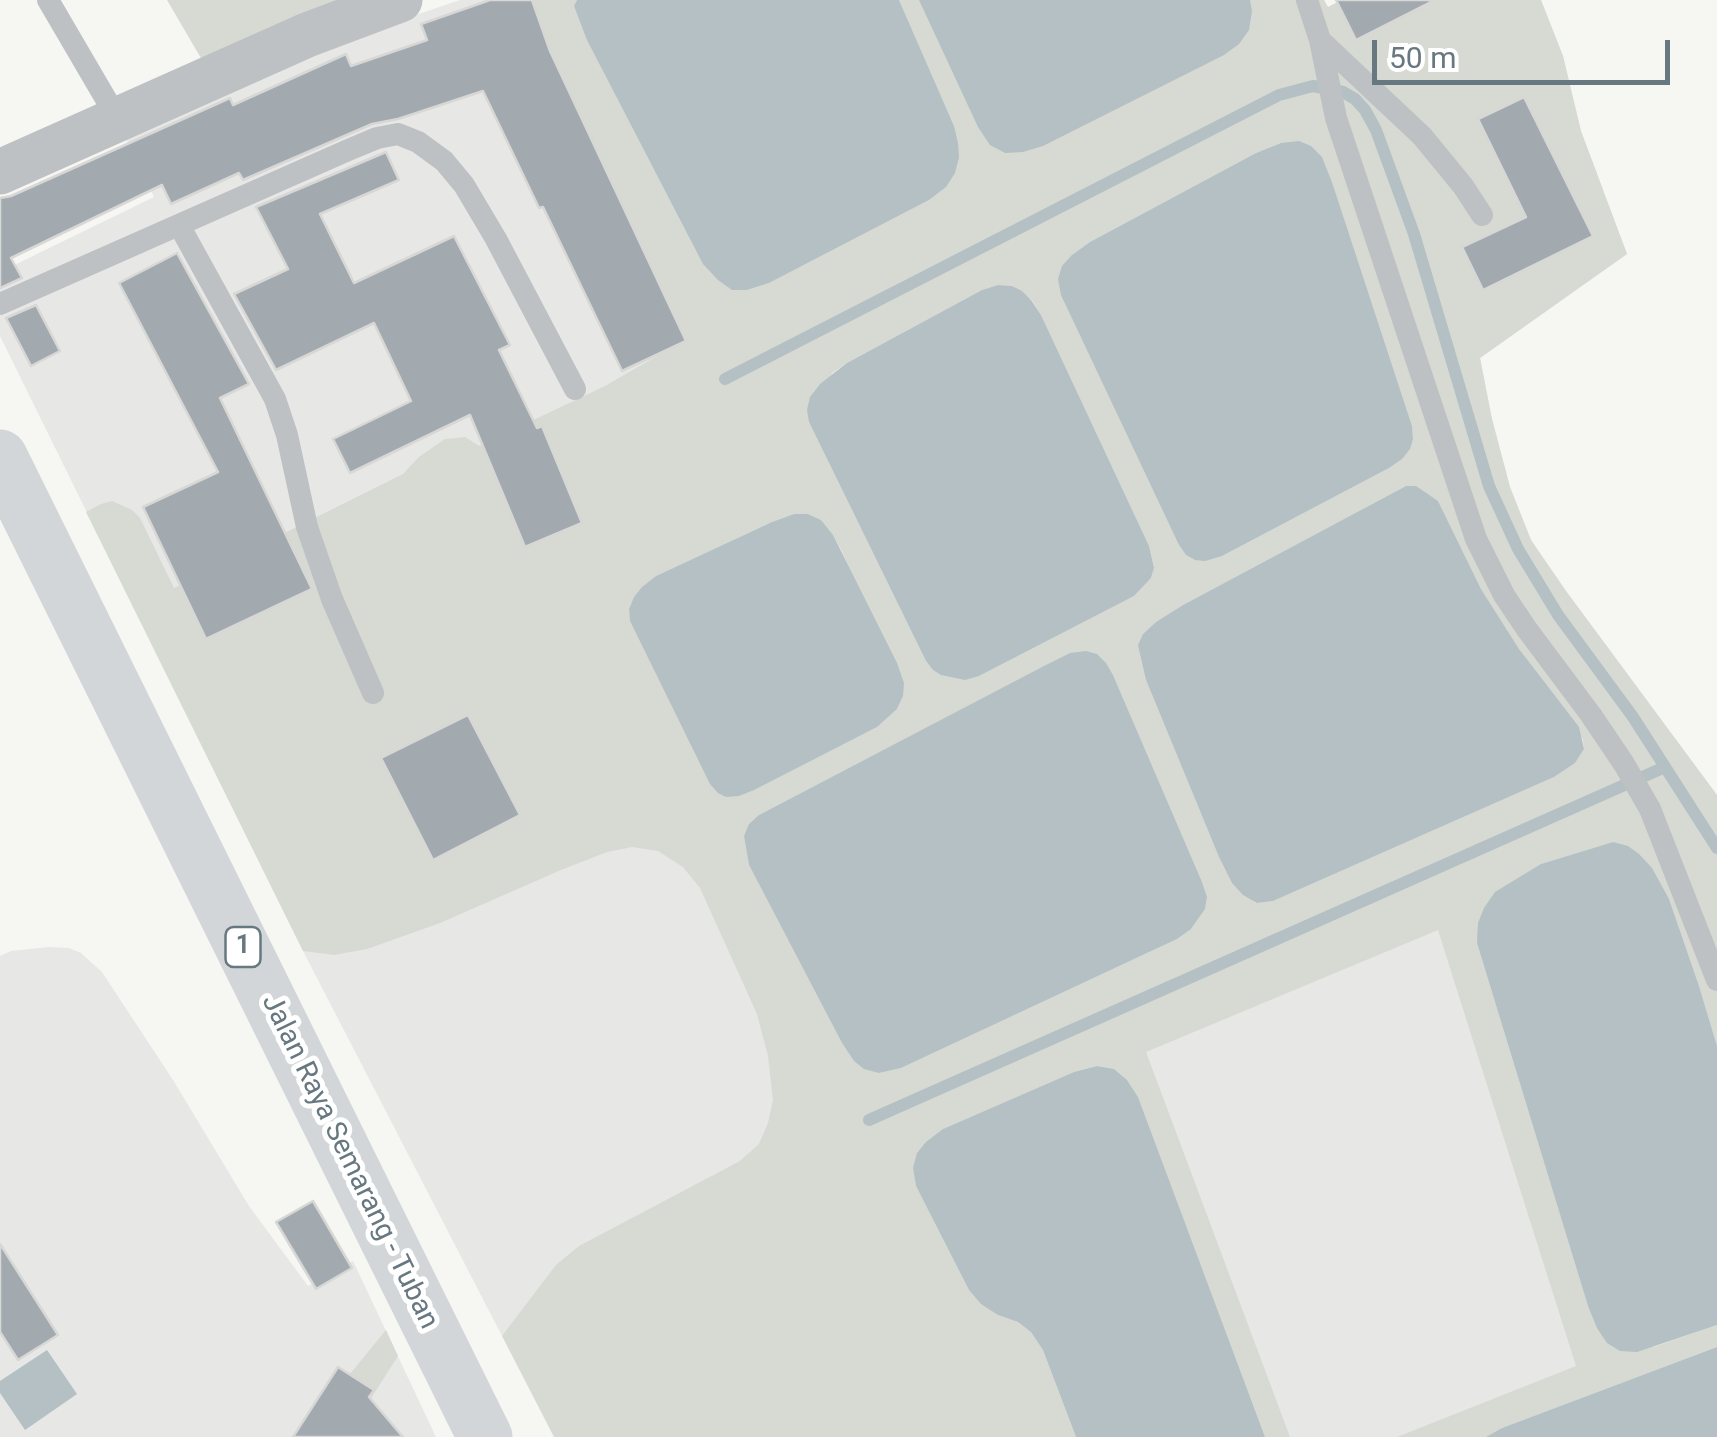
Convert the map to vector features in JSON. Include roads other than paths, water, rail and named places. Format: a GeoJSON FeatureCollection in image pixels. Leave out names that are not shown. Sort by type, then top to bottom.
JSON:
{"type":"FeatureCollection","features":[{"type":"Feature","properties":{"kind":"highway","name":"Jalan Raya Semarang - Tuban"},"geometry":{"type":"LineString","coordinates":[[0,457],[485,1437]]}},
{"type":"Feature","properties":{"kind":"street"},"geometry":{"type":"LineString","coordinates":[[0,172],[307,34],[400,0]]}},
{"type":"Feature","properties":{"kind":"lane"},"geometry":{"type":"LineString","coordinates":[[48,0],[117,118]]}},
{"type":"Feature","properties":{"kind":"lane"},"geometry":{"type":"LineString","coordinates":[[1307,0],[1329,74],[1331,98],[1360,191],[1476,539],[1504,595],[1591,715],[1650,809],[1717,980]]}},
{"type":"Feature","properties":{"kind":"lane"},"geometry":{"type":"LineString","coordinates":[[1320,40],[1422,136],[1464,186],[1482,215]]}},
{"type":"Feature","properties":{"kind":"lane"},"geometry":{"type":"LineString","coordinates":[[0,304],[378,138],[398,134],[444,161],[464,184],[575,389]]}},
{"type":"Feature","properties":{"kind":"lane"},"geometry":{"type":"LineString","coordinates":[[179,225],[275,399],[307,527],[372,693]]}},
{"type":"Feature","properties":{"kind":"waterway"},"geometry":{"type":"LineString","coordinates":[[725,379],[1279,95],[1313,86],[1343,92],[1365,110],[1376,130],[1414,234],[1489,486],[1518,549],[1558,615],[1633,717],[1717,848]]}},
{"type":"Feature","properties":{"kind":"waterway"},"geometry":{"type":"LineString","coordinates":[[869,1120],[1665,767]]}}]}
